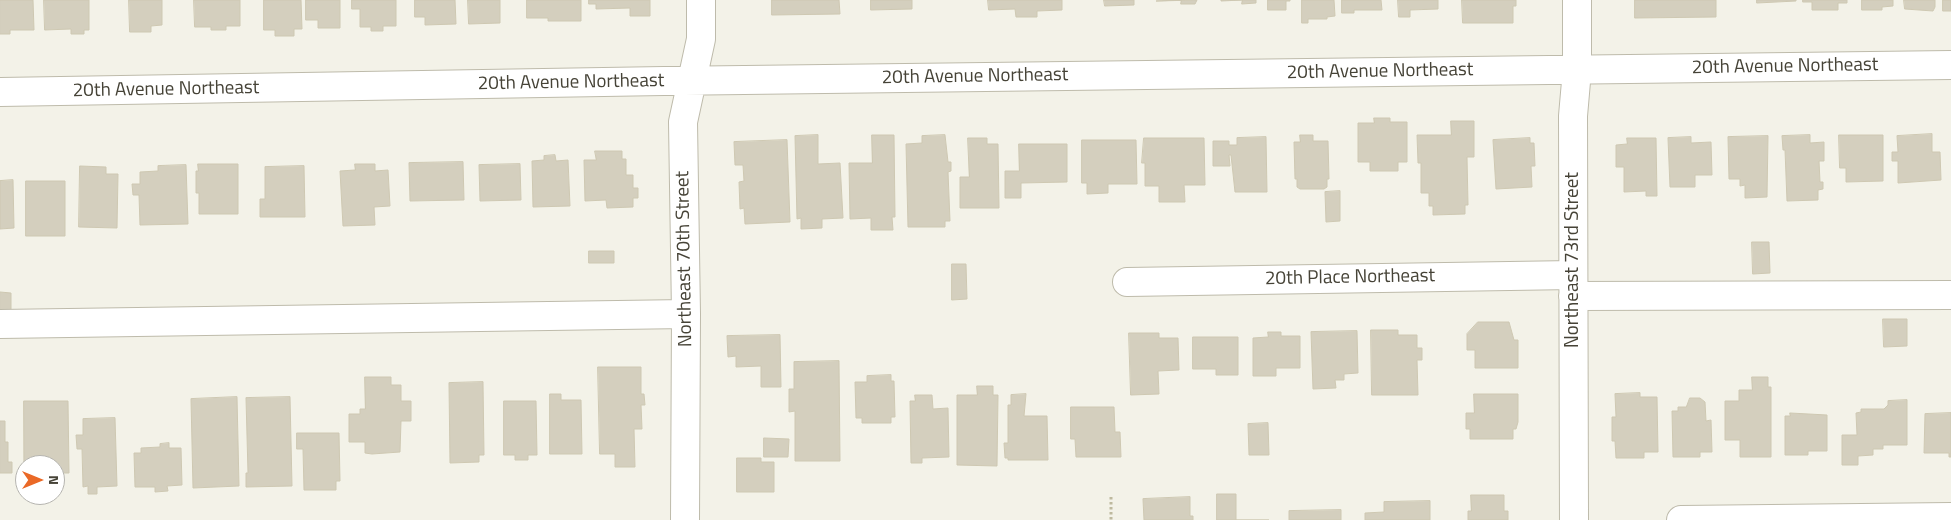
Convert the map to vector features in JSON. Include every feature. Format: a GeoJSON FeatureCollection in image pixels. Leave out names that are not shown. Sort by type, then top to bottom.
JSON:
{"type":"FeatureCollection","features":[{"type":"Feature","properties":{"kind":"street","name":"Northeast 70th Street"},"geometry":{"type":"LineString","coordinates":[[685,520],[686,314],[683,122],[701,39],[701,0]]}},
{"type":"Feature","properties":{"kind":"street","name":"Northeast 73rd Street"},"geometry":{"type":"LineString","coordinates":[[1574,520],[1573,116],[1577,70],[1577,0]]}},
{"type":"Feature","properties":{"kind":"street","name":"20th Avenue Northeast"},"geometry":{"type":"LineString","coordinates":[[0,92],[1951,65]]}},
{"type":"Feature","properties":{"kind":"street","name":"20th Place Northeast"},"geometry":{"type":"LineString","coordinates":[[1127,282],[1573,285],[1951,295]]}},
{"type":"Feature","properties":{"kind":"street"},"geometry":{"type":"LineString","coordinates":[[0,324],[686,314]]}},
{"type":"Feature","properties":{"kind":"street"},"geometry":{"type":"LineString","coordinates":[[1681,520],[1951,517]]}},
{"type":"Feature","properties":{"kind":"path"},"geometry":{"type":"LineString","coordinates":[[1111,497],[1111,520]]}},
{"type":"Feature","properties":{"kind":"building"},"geometry":{"type":"Polygon","coordinates":[[[0,0],[33,0],[34,30],[10,30],[10,34],[0,34],[0,0]]]}},
{"type":"Feature","properties":{"kind":"building"},"geometry":{"type":"Polygon","coordinates":[[[44,0],[89,0],[89,30],[84,30],[84,34],[71,34],[71,29],[45,30],[44,0]]]}},
{"type":"Feature","properties":{"kind":"building"},"geometry":{"type":"Polygon","coordinates":[[[129,0],[162,0],[162,25],[151,26],[151,32],[130,32],[129,0]]]}},
{"type":"Feature","properties":{"kind":"building"},"geometry":{"type":"Polygon","coordinates":[[[194,0],[240,0],[240,26],[226,26],[226,30],[211,30],[211,27],[195,27],[194,0]]]}},
{"type":"Feature","properties":{"kind":"building"},"geometry":{"type":"Polygon","coordinates":[[[264,0],[301,0],[302,29],[294,29],[294,36],[275,36],[275,30],[264,30],[264,0]]]}},
{"type":"Feature","properties":{"kind":"building"},"geometry":{"type":"Polygon","coordinates":[[[306,0],[340,0],[340,28],[318,28],[318,20],[306,20],[306,0]]]}},
{"type":"Feature","properties":{"kind":"building"},"geometry":{"type":"Polygon","coordinates":[[[352,0],[396,0],[396,26],[383,26],[383,31],[371,31],[371,27],[360,27],[360,9],[352,9],[352,0]]]}},
{"type":"Feature","properties":{"kind":"building"},"geometry":{"type":"Polygon","coordinates":[[[415,0],[455,0],[456,24],[425,25],[425,17],[415,17],[415,0]]]}},
{"type":"Feature","properties":{"kind":"building"},"geometry":{"type":"Polygon","coordinates":[[[468,0],[500,0],[500,23],[469,24],[468,0]]]}},
{"type":"Feature","properties":{"kind":"building"},"geometry":{"type":"Polygon","coordinates":[[[527,0],[581,0],[581,21],[548,21],[548,18],[527,18],[527,0]]]}},
{"type":"Feature","properties":{"kind":"building"},"geometry":{"type":"Polygon","coordinates":[[[589,0],[650,0],[650,16],[630,16],[630,8],[596,9],[596,4],[589,4],[589,0]]]}},
{"type":"Feature","properties":{"kind":"building"},"geometry":{"type":"Polygon","coordinates":[[[772,0],[839,0],[840,14],[772,15],[772,0]]]}},
{"type":"Feature","properties":{"kind":"building"},"geometry":{"type":"Polygon","coordinates":[[[871,0],[912,0],[912,9],[871,10],[871,0]]]}},
{"type":"Feature","properties":{"kind":"building"},"geometry":{"type":"Polygon","coordinates":[[[988,0],[1062,0],[1062,10],[1037,11],[1037,17],[1016,17],[1015,9],[989,10],[988,0]]]}},
{"type":"Feature","properties":{"kind":"building"},"geometry":{"type":"Polygon","coordinates":[[[1104,0],[1134,0],[1134,5],[1105,6],[1104,0]]]}},
{"type":"Feature","properties":{"kind":"building"},"geometry":{"type":"Polygon","coordinates":[[[1181,0],[1197,0],[1195,4],[1181,4],[1181,0]]]}},
{"type":"Feature","properties":{"kind":"building"},"geometry":{"type":"Polygon","coordinates":[[[1242,0],[1256,0],[1256,3],[1242,4],[1242,0]]]}},
{"type":"Feature","properties":{"kind":"building"},"geometry":{"type":"Polygon","coordinates":[[[1268,0],[1290,1],[1286,1],[1286,10],[1268,10],[1268,0]]]}},
{"type":"Feature","properties":{"kind":"building"},"geometry":{"type":"Polygon","coordinates":[[[1302,0],[1334,0],[1335,16],[1327,17],[1327,19],[1308,19],[1308,23],[1302,23],[1302,0]]]}},
{"type":"Feature","properties":{"kind":"building"},"geometry":{"type":"Polygon","coordinates":[[[1342,0],[1381,0],[1382,10],[1354,10],[1354,13],[1342,13],[1342,0]]]}},
{"type":"Feature","properties":{"kind":"building"},"geometry":{"type":"Polygon","coordinates":[[[1398,0],[1438,0],[1438,9],[1410,10],[1410,17],[1399,17],[1398,0]]]}},
{"type":"Feature","properties":{"kind":"building"},"geometry":{"type":"Polygon","coordinates":[[[1462,0],[1516,0],[1516,6],[1513,6],[1513,23],[1463,23],[1462,0]]]}},
{"type":"Feature","properties":{"kind":"building"},"geometry":{"type":"Polygon","coordinates":[[[1635,0],[1716,0],[1716,17],[1635,18],[1635,0]]]}},
{"type":"Feature","properties":{"kind":"building"},"geometry":{"type":"Polygon","coordinates":[[[1757,0],[1796,0],[1796,1],[1757,3],[1757,0]]]}},
{"type":"Feature","properties":{"kind":"building"},"geometry":{"type":"Polygon","coordinates":[[[1803,0],[1847,0],[1847,3],[1838,3],[1838,10],[1812,10],[1812,2],[1803,2],[1803,0]]]}},
{"type":"Feature","properties":{"kind":"building"},"geometry":{"type":"Polygon","coordinates":[[[1862,0],[1893,0],[1893,6],[1882,7],[1882,10],[1862,10],[1862,0]]]}},
{"type":"Feature","properties":{"kind":"building"},"geometry":{"type":"Polygon","coordinates":[[[1904,0],[1935,0],[1935,7],[1933,11],[1905,9],[1904,0]]]}},
{"type":"Feature","properties":{"kind":"building"},"geometry":{"type":"Polygon","coordinates":[[[1943,0],[1951,0],[1951,11],[1943,11],[1943,0]]]}},
{"type":"Feature","properties":{"kind":"building"},"geometry":{"type":"Polygon","coordinates":[[[1374,118],[1390,118],[1390,122],[1407,122],[1407,162],[1398,162],[1398,171],[1370,171],[1370,162],[1358,162],[1358,123],[1374,123],[1374,118]]]}},
{"type":"Feature","properties":{"kind":"building"},"geometry":{"type":"Polygon","coordinates":[[[1451,121],[1474,121],[1474,157],[1467,157],[1468,205],[1465,205],[1465,214],[1433,215],[1433,206],[1429,206],[1429,193],[1421,193],[1421,163],[1418,163],[1417,135],[1451,135],[1451,121]]]}},
{"type":"Feature","properties":{"kind":"building"},"geometry":{"type":"Polygon","coordinates":[[[1932,134],[1932,152],[1940,152],[1941,180],[1898,183],[1898,161],[1892,161],[1892,152],[1898,152],[1897,136],[1932,134]]]}},
{"type":"Feature","properties":{"kind":"building"},"geometry":{"type":"Polygon","coordinates":[[[818,135],[818,164],[840,163],[843,218],[822,219],[822,228],[801,229],[801,218],[797,219],[795,136],[818,135]]]}},
{"type":"Feature","properties":{"kind":"building"},"geometry":{"type":"Polygon","coordinates":[[[872,135],[894,135],[895,217],[892,217],[893,230],[871,230],[871,218],[850,219],[849,163],[872,163],[872,135]]]}},
{"type":"Feature","properties":{"kind":"building"},"geometry":{"type":"Polygon","coordinates":[[[945,135],[948,162],[951,162],[951,171],[948,172],[950,221],[945,221],[945,227],[908,227],[906,144],[922,143],[922,136],[945,135]]]}},
{"type":"Feature","properties":{"kind":"building"},"geometry":{"type":"Polygon","coordinates":[[[1300,135],[1313,135],[1313,141],[1328,141],[1329,179],[1327,179],[1327,187],[1324,189],[1300,189],[1297,187],[1294,142],[1300,142],[1300,135]]]}},
{"type":"Feature","properties":{"kind":"building"},"geometry":{"type":"Polygon","coordinates":[[[1810,135],[1810,143],[1824,142],[1824,161],[1819,161],[1820,182],[1823,182],[1823,189],[1818,190],[1818,200],[1787,201],[1785,150],[1783,150],[1782,136],[1810,135]]]}},
{"type":"Feature","properties":{"kind":"building"},"geometry":{"type":"Polygon","coordinates":[[[1839,135],[1883,135],[1883,181],[1846,182],[1846,168],[1840,168],[1839,135]]]}},
{"type":"Feature","properties":{"kind":"building"},"geometry":{"type":"Polygon","coordinates":[[[1768,136],[1767,197],[1745,198],[1745,185],[1740,186],[1740,179],[1729,179],[1728,137],[1768,136]]]}},
{"type":"Feature","properties":{"kind":"building"},"geometry":{"type":"Polygon","coordinates":[[[1266,137],[1267,192],[1235,192],[1231,155],[1229,155],[1230,166],[1213,166],[1213,141],[1229,141],[1229,145],[1237,145],[1237,138],[1266,137]]]}},
{"type":"Feature","properties":{"kind":"building"},"geometry":{"type":"Polygon","coordinates":[[[1691,137],[1691,143],[1711,142],[1712,175],[1695,175],[1695,187],[1670,187],[1668,138],[1691,137]]]}},
{"type":"Feature","properties":{"kind":"building"},"geometry":{"type":"Polygon","coordinates":[[[968,138],[987,138],[987,144],[998,144],[999,208],[960,208],[960,177],[969,177],[968,138]]]}},
{"type":"Feature","properties":{"kind":"building"},"geometry":{"type":"Polygon","coordinates":[[[1144,138],[1204,138],[1205,185],[1184,185],[1185,202],[1159,202],[1159,186],[1145,186],[1145,163],[1142,163],[1144,138]]]}},
{"type":"Feature","properties":{"kind":"building"},"geometry":{"type":"Polygon","coordinates":[[[1530,138],[1530,143],[1534,143],[1535,166],[1531,166],[1532,187],[1496,189],[1493,140],[1530,138]]]}},
{"type":"Feature","properties":{"kind":"building"},"geometry":{"type":"Polygon","coordinates":[[[1627,138],[1656,138],[1657,196],[1646,196],[1646,191],[1624,192],[1624,167],[1616,167],[1616,145],[1627,144],[1627,138]]]}},
{"type":"Feature","properties":{"kind":"building"},"geometry":{"type":"Polygon","coordinates":[[[787,140],[790,222],[745,224],[744,208],[740,209],[739,182],[744,181],[743,165],[735,165],[734,142],[787,140]]]}},
{"type":"Feature","properties":{"kind":"building"},"geometry":{"type":"Polygon","coordinates":[[[1082,140],[1136,140],[1137,184],[1108,184],[1108,193],[1087,194],[1087,183],[1082,183],[1082,140]]]}},
{"type":"Feature","properties":{"kind":"building"},"geometry":{"type":"Polygon","coordinates":[[[1019,144],[1067,144],[1067,182],[1021,183],[1021,198],[1005,198],[1005,171],[1019,171],[1019,144]]]}},
{"type":"Feature","properties":{"kind":"building"},"geometry":{"type":"Polygon","coordinates":[[[595,151],[622,151],[622,159],[626,159],[626,175],[633,175],[633,188],[638,188],[638,198],[633,198],[633,207],[607,208],[606,200],[585,201],[584,160],[596,160],[595,151]]]}},
{"type":"Feature","properties":{"kind":"building"},"geometry":{"type":"Polygon","coordinates":[[[555,155],[556,161],[568,160],[570,206],[533,207],[532,161],[544,160],[544,156],[555,155]]]}},
{"type":"Feature","properties":{"kind":"building"},"geometry":{"type":"Polygon","coordinates":[[[463,162],[464,200],[410,201],[409,163],[463,162]]]}},
{"type":"Feature","properties":{"kind":"building"},"geometry":{"type":"Polygon","coordinates":[[[198,164],[238,164],[238,214],[199,214],[199,193],[196,193],[196,171],[198,171],[198,164]]]}},
{"type":"Feature","properties":{"kind":"building"},"geometry":{"type":"Polygon","coordinates":[[[355,164],[375,164],[375,171],[388,170],[390,206],[374,207],[375,225],[343,226],[340,171],[355,170],[355,164]]]}},
{"type":"Feature","properties":{"kind":"building"},"geometry":{"type":"Polygon","coordinates":[[[520,164],[521,200],[480,201],[479,165],[520,164]]]}},
{"type":"Feature","properties":{"kind":"building"},"geometry":{"type":"Polygon","coordinates":[[[186,165],[188,224],[140,225],[139,195],[133,195],[132,184],[140,184],[140,172],[158,171],[158,166],[186,165]]]}},
{"type":"Feature","properties":{"kind":"building"},"geometry":{"type":"Polygon","coordinates":[[[80,166],[106,167],[106,174],[118,174],[117,228],[79,227],[80,166]]]}},
{"type":"Feature","properties":{"kind":"building"},"geometry":{"type":"Polygon","coordinates":[[[304,166],[305,217],[260,217],[260,199],[265,199],[265,167],[304,166]]]}},
{"type":"Feature","properties":{"kind":"building"},"geometry":{"type":"Polygon","coordinates":[[[13,180],[14,228],[0,229],[0,181],[13,180]]]}},
{"type":"Feature","properties":{"kind":"building"},"geometry":{"type":"Polygon","coordinates":[[[26,181],[65,181],[65,236],[26,236],[26,181]]]}},
{"type":"Feature","properties":{"kind":"building"},"geometry":{"type":"Polygon","coordinates":[[[1340,191],[1340,221],[1326,222],[1325,192],[1340,191]]]}},
{"type":"Feature","properties":{"kind":"building"},"geometry":{"type":"Polygon","coordinates":[[[1752,242],[1769,242],[1770,273],[1753,274],[1752,242]]]}},
{"type":"Feature","properties":{"kind":"building"},"geometry":{"type":"Polygon","coordinates":[[[589,251],[614,251],[614,263],[589,263],[589,251]]]}},
{"type":"Feature","properties":{"kind":"building"},"geometry":{"type":"Polygon","coordinates":[[[952,264],[966,264],[967,299],[952,300],[952,264]]]}},
{"type":"Feature","properties":{"kind":"building"},"geometry":{"type":"Polygon","coordinates":[[[0,292],[11,293],[11,311],[0,311],[0,292]]]}},
{"type":"Feature","properties":{"kind":"building"},"geometry":{"type":"Polygon","coordinates":[[[1883,319],[1907,319],[1907,346],[1884,347],[1883,319]]]}},
{"type":"Feature","properties":{"kind":"building"},"geometry":{"type":"Polygon","coordinates":[[[1478,322],[1509,322],[1514,340],[1518,340],[1518,368],[1475,368],[1475,350],[1467,350],[1467,334],[1478,322]]]}},
{"type":"Feature","properties":{"kind":"building"},"geometry":{"type":"Polygon","coordinates":[[[1371,330],[1398,330],[1398,335],[1417,335],[1417,348],[1422,348],[1422,360],[1417,360],[1418,395],[1372,395],[1371,330]]]}},
{"type":"Feature","properties":{"kind":"building"},"geometry":{"type":"Polygon","coordinates":[[[1357,331],[1358,373],[1344,374],[1344,380],[1335,380],[1336,388],[1313,389],[1311,332],[1357,331]]]}},
{"type":"Feature","properties":{"kind":"building"},"geometry":{"type":"Polygon","coordinates":[[[1268,332],[1281,332],[1281,336],[1300,336],[1300,368],[1276,368],[1276,376],[1253,376],[1253,338],[1268,337],[1268,332]]]}},
{"type":"Feature","properties":{"kind":"building"},"geometry":{"type":"Polygon","coordinates":[[[1129,333],[1159,333],[1159,338],[1178,338],[1179,370],[1158,371],[1159,394],[1131,395],[1129,333]]]}},
{"type":"Feature","properties":{"kind":"building"},"geometry":{"type":"Polygon","coordinates":[[[780,335],[781,387],[761,387],[761,366],[736,367],[736,356],[728,357],[727,336],[780,335]]]}},
{"type":"Feature","properties":{"kind":"building"},"geometry":{"type":"Polygon","coordinates":[[[1193,337],[1238,337],[1238,375],[1216,375],[1216,369],[1193,369],[1193,337]]]}},
{"type":"Feature","properties":{"kind":"building"},"geometry":{"type":"Polygon","coordinates":[[[839,361],[840,461],[795,461],[795,411],[789,412],[789,389],[794,389],[794,362],[839,361]]]}},
{"type":"Feature","properties":{"kind":"building"},"geometry":{"type":"Polygon","coordinates":[[[598,367],[641,367],[641,394],[644,394],[645,405],[641,405],[642,429],[634,429],[635,467],[615,467],[615,454],[600,454],[598,367]]]}},
{"type":"Feature","properties":{"kind":"building"},"geometry":{"type":"Polygon","coordinates":[[[891,375],[891,381],[894,381],[895,417],[891,417],[891,423],[862,423],[862,418],[856,418],[855,382],[867,382],[867,376],[891,375]]]}},
{"type":"Feature","properties":{"kind":"building"},"geometry":{"type":"Polygon","coordinates":[[[365,377],[391,377],[391,385],[401,385],[401,401],[411,401],[411,421],[401,421],[400,452],[365,453],[365,442],[349,442],[349,414],[360,414],[360,409],[365,409],[365,377]]]}},
{"type":"Feature","properties":{"kind":"building"},"geometry":{"type":"Polygon","coordinates":[[[1752,377],[1768,377],[1768,387],[1771,387],[1771,457],[1740,457],[1740,440],[1725,440],[1725,401],[1739,401],[1739,390],[1752,390],[1752,377]]]}},
{"type":"Feature","properties":{"kind":"building"},"geometry":{"type":"Polygon","coordinates":[[[483,382],[484,455],[479,455],[479,462],[450,463],[449,383],[483,382]]]}},
{"type":"Feature","properties":{"kind":"building"},"geometry":{"type":"Polygon","coordinates":[[[977,386],[993,386],[993,395],[998,395],[997,466],[957,465],[957,395],[977,395],[977,386]]]}},
{"type":"Feature","properties":{"kind":"building"},"geometry":{"type":"Polygon","coordinates":[[[1640,393],[1640,397],[1657,397],[1658,452],[1644,452],[1644,458],[1616,458],[1615,441],[1612,441],[1612,417],[1616,417],[1615,394],[1640,393]]]}},
{"type":"Feature","properties":{"kind":"building"},"geometry":{"type":"Polygon","coordinates":[[[550,394],[561,394],[561,400],[581,400],[582,454],[550,454],[550,394]]]}},
{"type":"Feature","properties":{"kind":"building"},"geometry":{"type":"Polygon","coordinates":[[[1026,394],[1024,416],[1047,416],[1048,460],[1008,460],[1008,458],[1005,458],[1004,443],[1008,443],[1008,405],[1011,405],[1011,395],[1026,394]]]}},
{"type":"Feature","properties":{"kind":"building"},"geometry":{"type":"Polygon","coordinates":[[[1474,394],[1518,394],[1518,422],[1516,429],[1513,429],[1513,439],[1470,439],[1470,429],[1466,429],[1466,413],[1474,413],[1474,394]]]}},
{"type":"Feature","properties":{"kind":"building"},"geometry":{"type":"Polygon","coordinates":[[[915,395],[932,395],[933,409],[948,408],[949,457],[922,458],[922,463],[911,463],[910,401],[915,401],[915,395]]]}},
{"type":"Feature","properties":{"kind":"building"},"geometry":{"type":"Polygon","coordinates":[[[237,397],[239,486],[193,488],[191,399],[237,397]]]}},
{"type":"Feature","properties":{"kind":"building"},"geometry":{"type":"Polygon","coordinates":[[[290,397],[292,486],[246,487],[246,473],[248,473],[246,398],[290,397]]]}},
{"type":"Feature","properties":{"kind":"building"},"geometry":{"type":"Polygon","coordinates":[[[1690,398],[1700,398],[1705,402],[1706,421],[1711,420],[1712,452],[1700,452],[1700,457],[1673,457],[1672,411],[1678,411],[1678,407],[1686,407],[1690,398]]]}},
{"type":"Feature","properties":{"kind":"building"},"geometry":{"type":"Polygon","coordinates":[[[1907,400],[1907,445],[1883,445],[1883,449],[1873,449],[1873,455],[1858,456],[1858,465],[1842,465],[1842,435],[1857,435],[1856,413],[1861,412],[1861,409],[1884,409],[1888,405],[1888,401],[1907,400]]]}},
{"type":"Feature","properties":{"kind":"building"},"geometry":{"type":"Polygon","coordinates":[[[24,401],[68,401],[69,473],[65,473],[65,455],[24,455],[24,401]]]}},
{"type":"Feature","properties":{"kind":"building"},"geometry":{"type":"Polygon","coordinates":[[[504,401],[536,401],[537,455],[528,455],[528,460],[515,460],[515,455],[504,455],[504,401]]]}},
{"type":"Feature","properties":{"kind":"building"},"geometry":{"type":"Polygon","coordinates":[[[1071,407],[1114,407],[1115,432],[1120,432],[1121,457],[1076,457],[1075,439],[1071,439],[1071,407]]]}},
{"type":"Feature","properties":{"kind":"building"},"geometry":{"type":"Polygon","coordinates":[[[1790,413],[1827,415],[1827,451],[1808,451],[1808,455],[1785,455],[1785,416],[1790,416],[1790,413]]]}},
{"type":"Feature","properties":{"kind":"building"},"geometry":{"type":"Polygon","coordinates":[[[1951,413],[1951,457],[1949,457],[1949,453],[1924,453],[1925,414],[1951,413]]]}},
{"type":"Feature","properties":{"kind":"building"},"geometry":{"type":"Polygon","coordinates":[[[115,418],[117,486],[97,487],[97,494],[88,494],[88,486],[83,487],[82,449],[77,449],[76,435],[83,435],[83,419],[115,418]]]}},
{"type":"Feature","properties":{"kind":"building"},"geometry":{"type":"Polygon","coordinates":[[[0,421],[5,421],[5,442],[8,442],[8,462],[12,462],[12,473],[0,473],[0,421]]]}},
{"type":"Feature","properties":{"kind":"building"},"geometry":{"type":"Polygon","coordinates":[[[1268,423],[1269,455],[1249,455],[1248,424],[1268,423]]]}},
{"type":"Feature","properties":{"kind":"building"},"geometry":{"type":"Polygon","coordinates":[[[297,433],[339,433],[340,481],[336,481],[336,490],[304,490],[303,449],[297,449],[297,433]]]}},
{"type":"Feature","properties":{"kind":"building"},"geometry":{"type":"Polygon","coordinates":[[[764,438],[789,439],[788,457],[764,457],[764,438]]]}},
{"type":"Feature","properties":{"kind":"building"},"geometry":{"type":"Polygon","coordinates":[[[169,443],[169,448],[181,448],[182,485],[167,486],[168,491],[155,492],[155,487],[135,487],[134,453],[141,453],[141,448],[160,447],[160,444],[169,443]]]}},
{"type":"Feature","properties":{"kind":"building"},"geometry":{"type":"Polygon","coordinates":[[[737,458],[761,458],[761,462],[774,462],[774,492],[737,492],[737,458]]]}},
{"type":"Feature","properties":{"kind":"building"},"geometry":{"type":"Polygon","coordinates":[[[1217,494],[1236,494],[1236,520],[1217,520],[1217,494]]]}},
{"type":"Feature","properties":{"kind":"building"},"geometry":{"type":"Polygon","coordinates":[[[1471,495],[1504,495],[1504,511],[1508,511],[1508,520],[1468,520],[1468,511],[1471,511],[1471,495]]]}},
{"type":"Feature","properties":{"kind":"building"},"geometry":{"type":"Polygon","coordinates":[[[1190,497],[1190,516],[1193,516],[1193,520],[1144,520],[1143,499],[1190,497]]]}},
{"type":"Feature","properties":{"kind":"building"},"geometry":{"type":"Polygon","coordinates":[[[1430,501],[1430,520],[1365,520],[1365,513],[1384,512],[1384,502],[1430,501]]]}},
{"type":"Feature","properties":{"kind":"building"},"geometry":{"type":"Polygon","coordinates":[[[1341,510],[1341,520],[1289,520],[1289,511],[1341,510]]]}}]}
